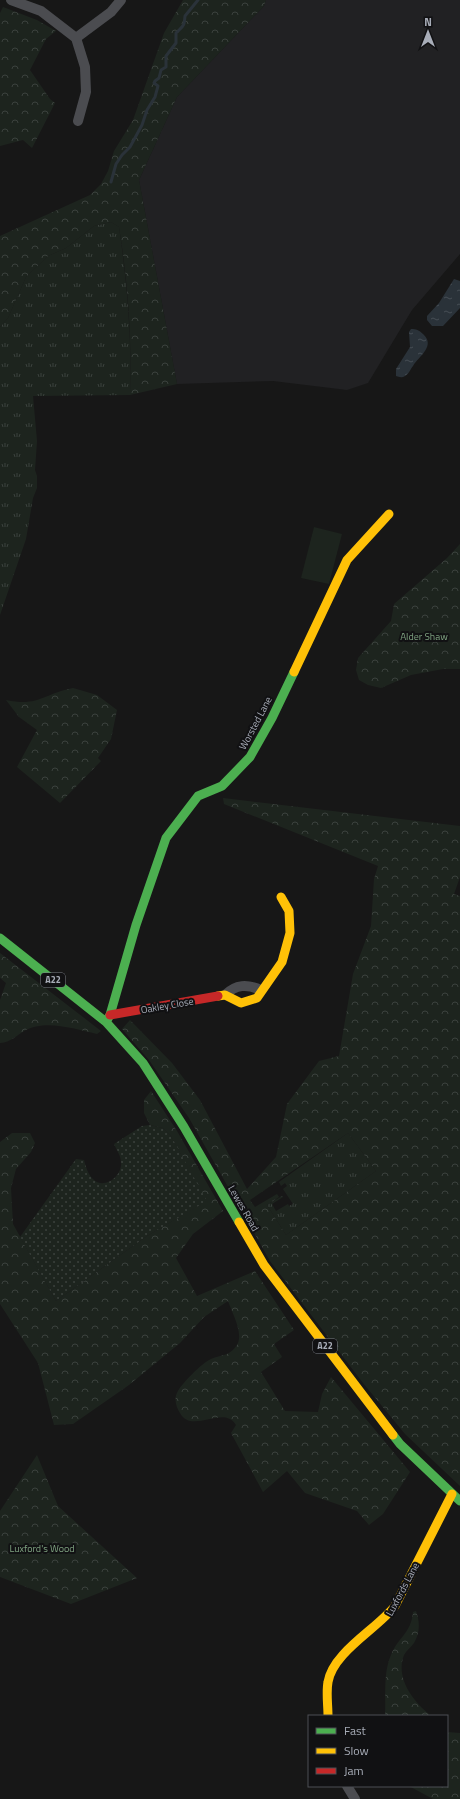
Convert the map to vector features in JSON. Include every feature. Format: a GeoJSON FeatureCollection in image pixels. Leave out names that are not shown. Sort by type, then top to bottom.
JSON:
{"type":"FeatureCollection","features":[{"type":"Feature","properties":{"kind":"main road","name":"Worsted Lane"},"geometry":{"type":"LineString","coordinates":[[108,1019],[136,925],[166,838],[182,814],[198,796],[222,786],[250,757],[272,718],[347,560],[389,514]]}},
{"type":"Feature","properties":{"kind":"main road"},"geometry":{"type":"LineString","coordinates":[[225,995],[232,1000],[241,1003],[257,998],[261,990],[282,962],[290,933],[289,911],[281,897]]}},
{"type":"Feature","properties":{"kind":"main road","name":"Lewes Road"},"geometry":{"type":"LineString","coordinates":[[0,938],[108,1019],[143,1063],[180,1120],[264,1265],[400,1444],[460,1501]]}},
{"type":"Feature","properties":{"kind":"main road","name":"Oakley Close"},"geometry":{"type":"LineString","coordinates":[[108,1019],[225,995]]}},
{"type":"Feature","properties":{"kind":"main road","name":"Luxfords Lane"},"geometry":{"type":"LineString","coordinates":[[328,1715],[328,1681],[337,1662],[386,1618],[395,1606],[419,1555],[452,1494]]}},
{"type":"Feature","properties":{"kind":"street"},"geometry":{"type":"LineString","coordinates":[[11,0],[41,11],[76,38],[85,67],[86,92],[78,121]]}},
{"type":"Feature","properties":{"kind":"street"},"geometry":{"type":"LineString","coordinates":[[76,38],[111,12],[121,0]]}},
{"type":"Feature","properties":{"kind":"street","name":"Oakley Close"},"geometry":{"type":"LineString","coordinates":[[225,995],[230,990],[244,984],[261,990]]}},
{"type":"Feature","properties":{"kind":"street"},"geometry":{"type":"LineString","coordinates":[[348,1787],[355,1799]]}},
{"type":"Feature","properties":{"kind":"shaded area"},"geometry":{"type":"Polygon","coordinates":[[[266,0],[460,0],[460,254],[412,310],[368,383],[347,390],[273,381],[177,384],[139,180],[177,97],[264,6],[266,0]]]}},
{"type":"Feature","properties":{"kind":"green space"},"geometry":{"type":"Polygon","coordinates":[[[183,0],[266,0],[264,6],[177,97],[139,180],[177,384],[130,395],[129,311],[119,227],[111,222],[94,226],[66,248],[48,256],[26,277],[8,318],[0,327],[0,236],[90,195],[101,184],[108,171],[114,151],[133,120],[164,33],[183,0]]]}},
{"type":"Feature","properties":{"kind":"green space"},"geometry":{"type":"Polygon","coordinates":[[[3,7],[37,20],[56,31],[46,39],[30,70],[50,99],[55,103],[32,148],[23,140],[0,146],[0,13],[3,7]]]}},
{"type":"Feature","properties":{"kind":"green space"},"geometry":{"type":"Polygon","coordinates":[[[111,222],[119,227],[124,269],[130,332],[130,395],[33,396],[37,441],[35,470],[37,476],[37,488],[33,498],[26,539],[0,615],[0,327],[8,318],[26,277],[48,256],[66,248],[94,226],[111,222]]]}},
{"type":"Feature","properties":{"kind":"green space"},"geometry":{"type":"Polygon","coordinates":[[[314,527],[342,534],[329,584],[301,578],[314,527]]]}},
{"type":"Feature","properties":{"kind":"green space","name":"Alder Shaw"},"geometry":{"type":"Polygon","coordinates":[[[460,544],[460,669],[443,669],[411,675],[381,688],[368,685],[359,680],[356,670],[358,658],[391,621],[394,604],[447,558],[460,544]]]}},
{"type":"Feature","properties":{"kind":"green space"},"geometry":{"type":"Polygon","coordinates":[[[73,688],[97,695],[117,710],[111,739],[98,758],[101,761],[60,803],[17,767],[37,730],[19,717],[6,700],[17,702],[34,701],[73,688]]]}},
{"type":"Feature","properties":{"kind":"green space"},"geometry":{"type":"Polygon","coordinates":[[[223,798],[460,826],[460,877],[454,894],[460,896],[460,1486],[405,1434],[363,1383],[270,1261],[189,1118],[149,1060],[122,1029],[130,1020],[172,1063],[200,1100],[247,1189],[276,1157],[287,1104],[319,1061],[339,1056],[353,974],[371,926],[374,879],[378,866],[224,804],[223,798]],[[348,1133],[250,1200],[255,1207],[277,1194],[279,1197],[267,1205],[286,1235],[376,1171],[348,1133]]]}},
{"type":"Feature","properties":{"kind":"green space"},"geometry":{"type":"Polygon","coordinates":[[[0,953],[101,1031],[97,1034],[60,1026],[41,1026],[33,1027],[10,1040],[0,1043],[0,1000],[6,983],[0,978],[0,953]]]}},
{"type":"Feature","properties":{"kind":"green space"},"geometry":{"type":"Polygon","coordinates":[[[151,1091],[177,1131],[223,1211],[193,1234],[176,1258],[197,1296],[255,1271],[294,1330],[274,1344],[282,1357],[261,1372],[285,1411],[318,1412],[322,1394],[331,1377],[410,1472],[383,1514],[369,1525],[357,1511],[305,1493],[287,1471],[263,1492],[231,1433],[236,1425],[231,1419],[224,1417],[192,1421],[185,1419],[180,1413],[176,1400],[177,1393],[187,1379],[207,1361],[231,1352],[237,1345],[239,1340],[238,1329],[228,1301],[204,1317],[180,1343],[129,1385],[73,1424],[54,1425],[38,1363],[0,1304],[0,1142],[12,1133],[30,1133],[35,1143],[31,1152],[16,1169],[11,1188],[13,1224],[56,1301],[147,1236],[206,1201],[171,1136],[163,1128],[150,1125],[144,1113],[144,1100],[151,1091]]]}},
{"type":"Feature","properties":{"kind":"green space"},"geometry":{"type":"Polygon","coordinates":[[[150,1125],[163,1128],[171,1136],[207,1201],[147,1236],[56,1301],[20,1237],[76,1159],[84,1160],[86,1168],[92,1178],[98,1183],[108,1182],[116,1176],[121,1167],[120,1157],[114,1144],[142,1126],[150,1125]]]}},
{"type":"Feature","properties":{"kind":"green space"},"geometry":{"type":"Polygon","coordinates":[[[348,1133],[376,1171],[286,1235],[267,1205],[282,1196],[283,1197],[272,1204],[276,1211],[288,1204],[289,1206],[293,1204],[283,1189],[287,1186],[285,1183],[281,1186],[279,1182],[348,1133]]]}},
{"type":"Feature","properties":{"kind":"green space","name":"Luxford's Wood"},"geometry":{"type":"Polygon","coordinates":[[[37,1455],[58,1506],[137,1578],[71,1604],[0,1577],[0,1511],[37,1455]]]}},
{"type":"Feature","properties":{"kind":"green space"},"geometry":{"type":"Polygon","coordinates":[[[416,1611],[419,1623],[418,1631],[414,1643],[404,1655],[402,1672],[407,1688],[412,1696],[429,1715],[385,1715],[385,1685],[388,1662],[394,1649],[410,1625],[413,1612],[416,1611]]]}},
{"type":"Feature","properties":{"kind":"green space"},"geometry":{"type":"Polygon","coordinates":[[[448,1732],[460,1733],[460,1799],[433,1799],[411,1787],[448,1787],[448,1732]]]}},
{"type":"Feature","properties":{"kind":"water"},"geometry":{"type":"Polygon","coordinates":[[[454,279],[460,281],[460,308],[443,326],[432,326],[427,320],[427,316],[439,303],[454,279]]]}},
{"type":"Feature","properties":{"kind":"water"},"geometry":{"type":"Polygon","coordinates":[[[411,329],[417,330],[427,338],[427,347],[408,374],[403,377],[398,377],[396,376],[396,369],[410,347],[409,332],[411,329]]]}},
{"type":"Feature","properties":{"kind":"waterway"},"geometry":{"type":"LineString","coordinates":[[111,182],[116,164],[130,147],[142,125],[147,110],[155,97],[158,86],[154,83],[159,78],[161,70],[166,67],[166,56],[176,43],[176,33],[183,26],[185,16],[198,0]]}},
{"type":"Feature","properties":{"kind":"traffic: fast"},"geometry":{"type":"LineString","coordinates":[[106,1022],[110,1015],[136,925],[166,838],[198,796],[222,786],[250,757],[272,718],[294,672]]}},
{"type":"Feature","properties":{"kind":"traffic: fast"},"geometry":{"type":"LineString","coordinates":[[0,938],[106,1022],[143,1063],[184,1127],[239,1222]]}},
{"type":"Feature","properties":{"kind":"traffic: fast"},"geometry":{"type":"LineString","coordinates":[[393,1435],[400,1444],[460,1501]]}},
{"type":"Feature","properties":{"kind":"traffic: slow"},"geometry":{"type":"LineString","coordinates":[[294,672],[347,560],[389,514]]}},
{"type":"Feature","properties":{"kind":"traffic: slow"},"geometry":{"type":"LineString","coordinates":[[218,996],[225,995],[241,1003],[257,998],[282,962],[290,933],[289,911],[281,897]]}},
{"type":"Feature","properties":{"kind":"traffic: slow"},"geometry":{"type":"LineString","coordinates":[[239,1222],[264,1265],[393,1435]]}},
{"type":"Feature","properties":{"kind":"traffic: slow"},"geometry":{"type":"LineString","coordinates":[[328,1715],[327,1686],[332,1671],[347,1651],[395,1606],[452,1494]]}},
{"type":"Feature","properties":{"kind":"traffic: jam"},"geometry":{"type":"LineString","coordinates":[[110,1015],[218,996]]}}]}
